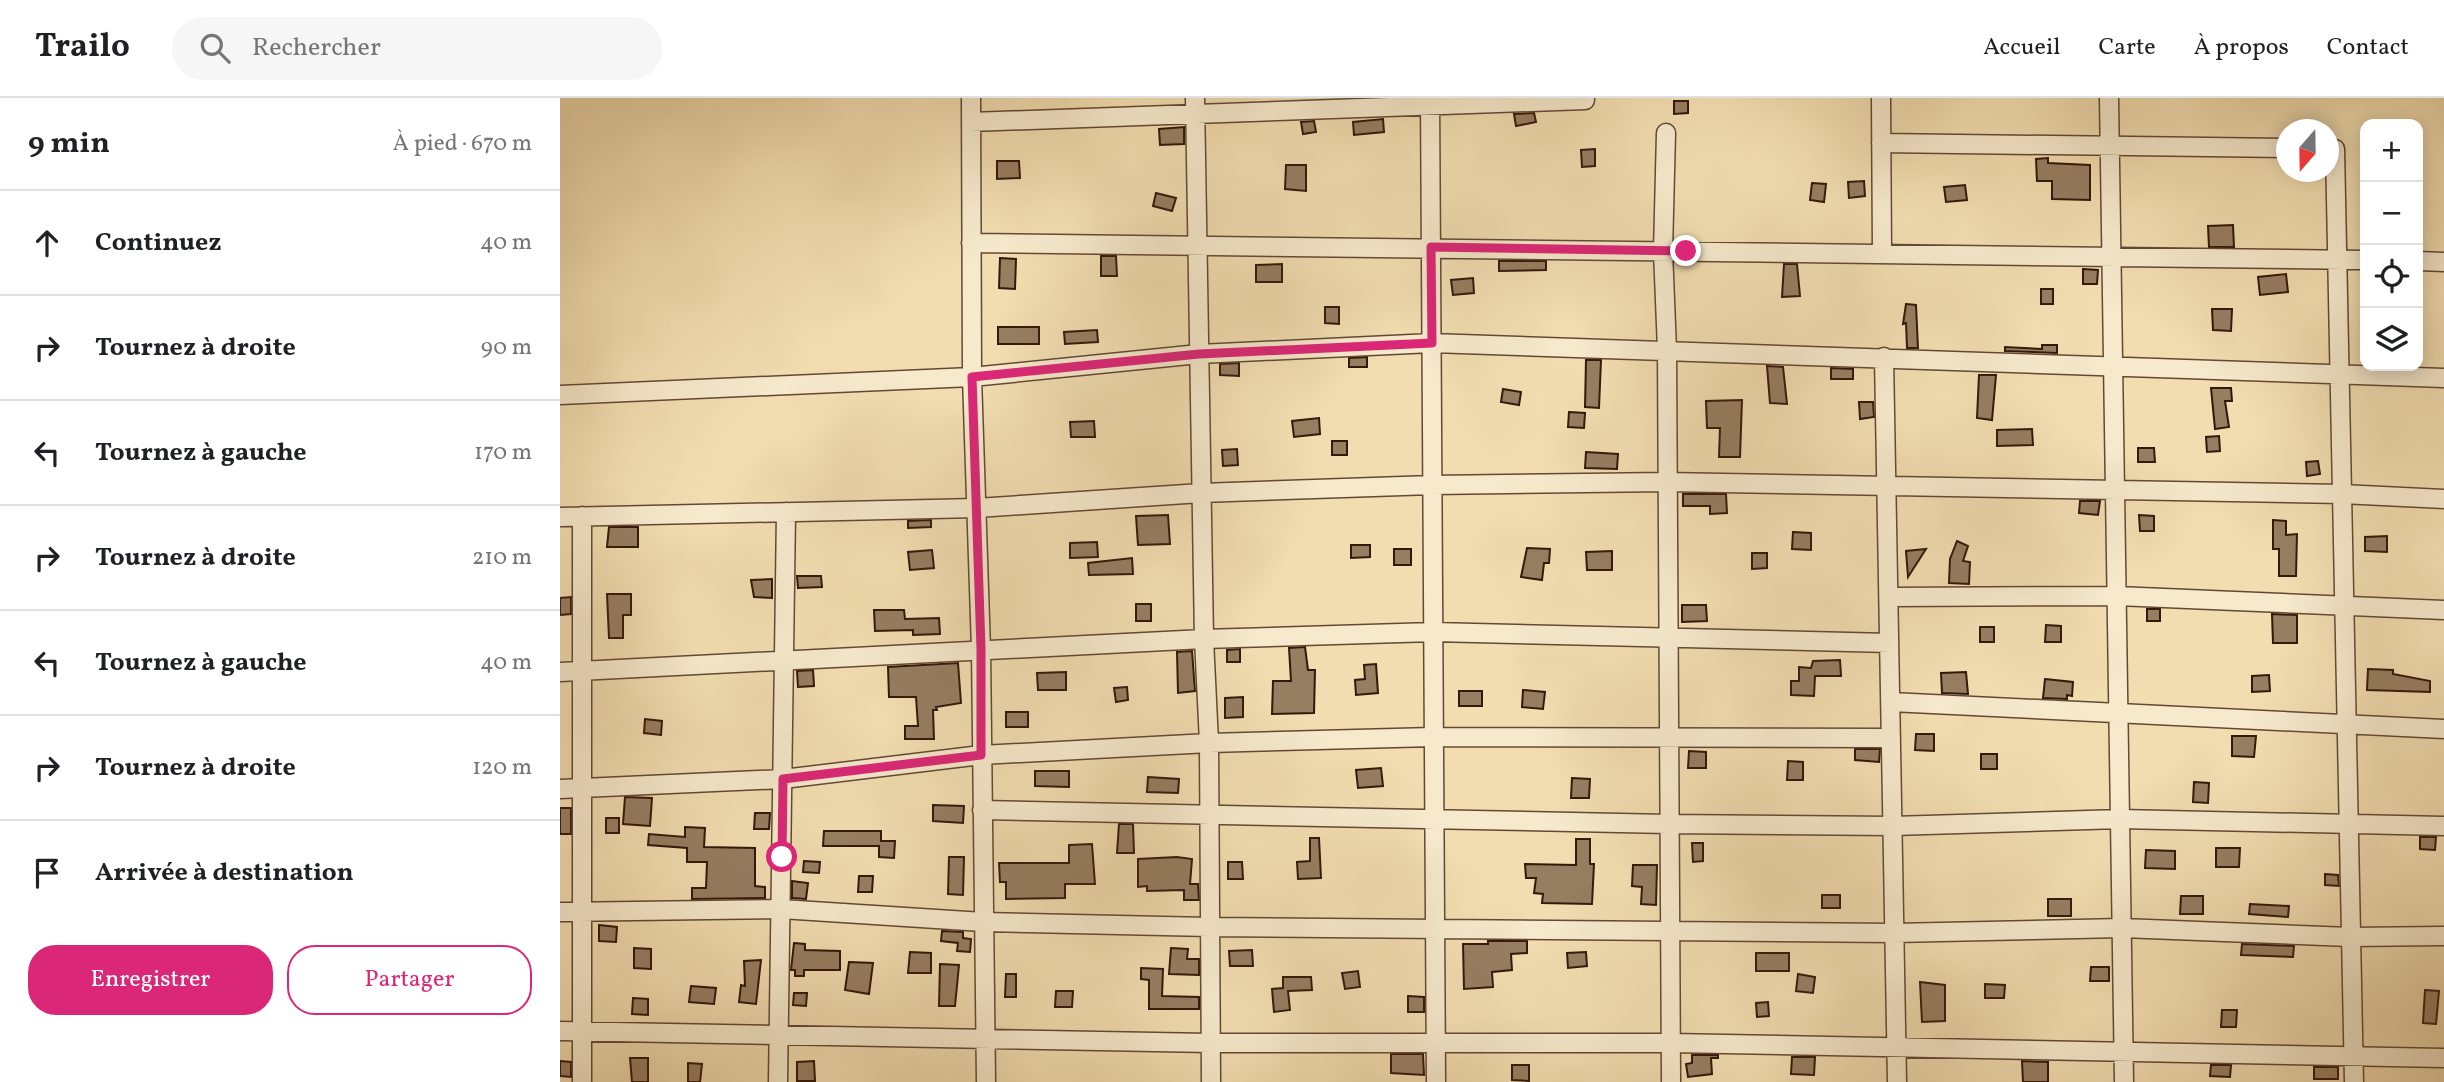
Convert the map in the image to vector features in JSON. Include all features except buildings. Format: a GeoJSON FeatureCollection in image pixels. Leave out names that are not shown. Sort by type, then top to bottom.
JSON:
{"type":"FeatureCollection","features":[{"type":"Feature","properties":{"kind":"street"},"geometry":{"type":"LineString","coordinates":[[971,98],[972,377],[981,649],[986,1082]]}},
{"type":"Feature","properties":{"kind":"street"},"geometry":{"type":"LineString","coordinates":[[1881,98],[1882,254]]}},
{"type":"Feature","properties":{"kind":"street"},"geometry":{"type":"LineString","coordinates":[[2109,98],[2124,1082]]}},
{"type":"Feature","properties":{"kind":"street"},"geometry":{"type":"LineString","coordinates":[[971,122],[1195,106],[1585,100]]}},
{"type":"Feature","properties":{"kind":"street"},"geometry":{"type":"LineString","coordinates":[[1430,101],[1436,1082]]}},
{"type":"Feature","properties":{"kind":"street"},"geometry":{"type":"LineString","coordinates":[[1195,106],[1204,639],[1209,743],[1211,1082]]}},
{"type":"Feature","properties":{"kind":"street"},"geometry":{"type":"LineString","coordinates":[[1666,133],[1663,251],[1667,350],[1665,482],[1670,736],[1668,824],[1671,1082]]}},
{"type":"Feature","properties":{"kind":"street"},"geometry":{"type":"LineString","coordinates":[[1881,143],[2276,148]]}},
{"type":"Feature","properties":{"kind":"street"},"geometry":{"type":"LineString","coordinates":[[2336,182],[2354,1082]]}},
{"type":"Feature","properties":{"kind":"street"},"geometry":{"type":"LineString","coordinates":[[971,243],[2360,260]]}},
{"type":"Feature","properties":{"kind":"street"},"geometry":{"type":"LineString","coordinates":[[2423,261],[2444,262]]}},
{"type":"Feature","properties":{"kind":"street"},"geometry":{"type":"LineString","coordinates":[[560,395],[972,377],[1199,354],[1432,343],[2444,377]]}},
{"type":"Feature","properties":{"kind":"street"},"geometry":{"type":"LineString","coordinates":[[1884,357],[1897,1082]]}},
{"type":"Feature","properties":{"kind":"street"},"geometry":{"type":"LineString","coordinates":[[560,517],[976,508],[1201,493],[1432,485],[1665,482],[2342,494],[2444,499]]}},
{"type":"Feature","properties":{"kind":"street"},"geometry":{"type":"LineString","coordinates":[[778,1082],[786,512]]}},
{"type":"Feature","properties":{"kind":"street"},"geometry":{"type":"LineString","coordinates":[[582,516],[582,1082]]}},
{"type":"Feature","properties":{"kind":"street"},"geometry":{"type":"LineString","coordinates":[[1889,597],[2117,596],[2444,610]]}},
{"type":"Feature","properties":{"kind":"street"},"geometry":{"type":"LineString","coordinates":[[560,672],[981,649],[1433,632],[1889,643]]}},
{"type":"Feature","properties":{"kind":"street"},"geometry":{"type":"LineString","coordinates":[[1891,702],[2347,722],[2444,729]]}},
{"type":"Feature","properties":{"kind":"street"},"geometry":{"type":"LineString","coordinates":[[560,789],[783,779],[981,755],[1209,743],[1433,737],[1891,738]]}},
{"type":"Feature","properties":{"kind":"street"},"geometry":{"type":"LineString","coordinates":[[982,810],[1668,824],[1893,826],[2120,818],[2444,826]]}},
{"type":"Feature","properties":{"kind":"street"},"geometry":{"type":"LineString","coordinates":[[560,912],[781,909],[983,922],[1670,933],[1894,933],[2122,928],[2350,937],[2444,936]]}},
{"type":"Feature","properties":{"kind":"street"},"geometry":{"type":"LineString","coordinates":[[560,1031],[1210,1043],[1671,1043],[2444,1058]]}},
{"type":"Feature","properties":{"kind":"route"},"geometry":{"type":"LineString","coordinates":[[782,857],[783,779],[981,755],[981,649],[972,377],[1199,354],[1432,343],[1431,247],[1686,251]]}}]}
